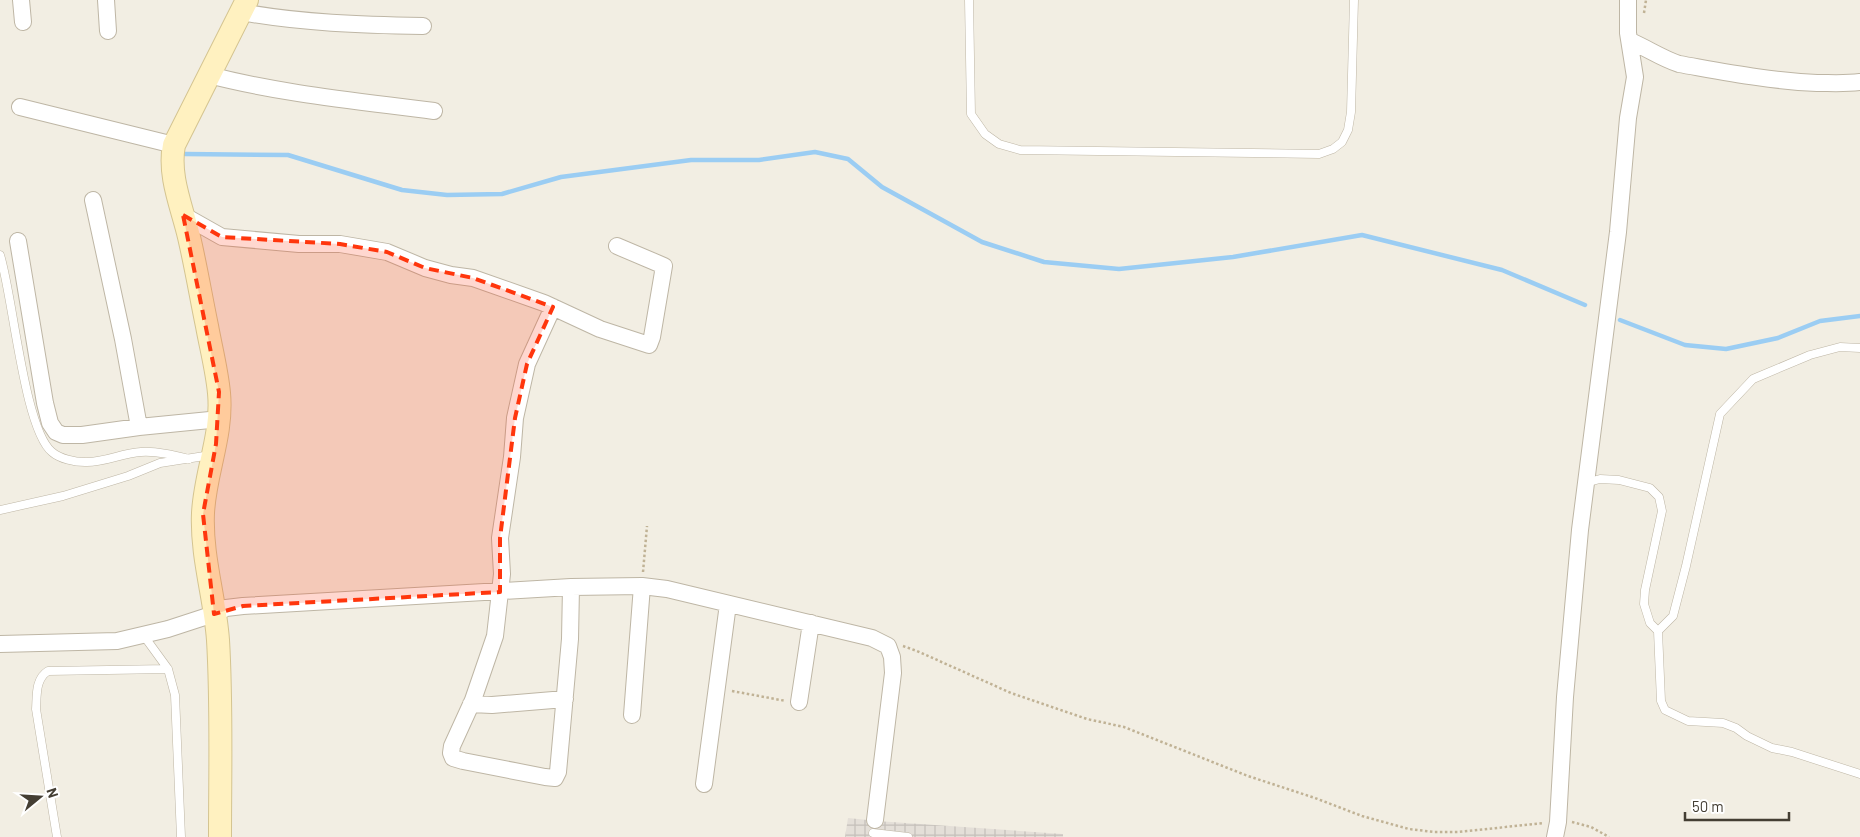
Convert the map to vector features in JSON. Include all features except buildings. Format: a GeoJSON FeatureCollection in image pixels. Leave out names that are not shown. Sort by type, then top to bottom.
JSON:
{"type":"FeatureCollection","features":[{"type":"Feature","properties":{"kind":"street"},"geometry":{"type":"LineString","coordinates":[[21,0],[23,22]]}},
{"type":"Feature","properties":{"kind":"street"},"geometry":{"type":"LineString","coordinates":[[106,0],[108,31]]}},
{"type":"Feature","properties":{"kind":"street"},"geometry":{"type":"LineString","coordinates":[[1557,829],[1565,697],[1585,483],[1618,232],[1628,118],[1635,77],[1628,33],[1628,0]]}},
{"type":"Feature","properties":{"kind":"street"},"geometry":{"type":"LineString","coordinates":[[220,837],[222,740],[218,639],[209,582],[203,514],[207,481],[220,419],[219,392],[210,339],[173,172],[174,145],[244,6],[271,18],[313,22],[423,26]]}},
{"type":"Feature","properties":{"kind":"street"},"geometry":{"type":"LineString","coordinates":[[1630,42],[1679,64],[1752,77],[1804,82],[1860,82]]}},
{"type":"Feature","properties":{"kind":"street"},"geometry":{"type":"LineString","coordinates":[[209,75],[241,84],[284,91],[434,111]]}},
{"type":"Feature","properties":{"kind":"street"},"geometry":{"type":"LineString","coordinates":[[20,107],[174,145]]}},
{"type":"Feature","properties":{"kind":"street"},"geometry":{"type":"LineString","coordinates":[[93,200],[123,339],[139,427]]}},
{"type":"Feature","properties":{"kind":"street"},"geometry":{"type":"LineString","coordinates":[[183,215],[222,237],[300,244],[340,244],[387,252],[424,268],[473,278],[553,307],[600,329],[649,345],[664,266],[617,246]]}},
{"type":"Feature","properties":{"kind":"street"},"geometry":{"type":"LineString","coordinates":[[18,241],[46,403],[53,428],[56,432],[63,435],[82,435],[220,419]]}},
{"type":"Feature","properties":{"kind":"street"},"geometry":{"type":"LineString","coordinates":[[553,307],[527,364],[516,409],[512,457],[500,538],[502,574],[495,636],[472,704],[452,746],[451,753],[453,758],[545,778],[555,778],[558,772],[565,699],[572,609],[571,587]]}},
{"type":"Feature","properties":{"kind":"street"},"geometry":{"type":"LineString","coordinates":[[632,715],[642,586]]}},
{"type":"Feature","properties":{"kind":"street"},"geometry":{"type":"LineString","coordinates":[[0,644],[117,641],[144,636],[214,614],[226,608],[243,606],[385,596],[500,592],[571,587],[642,586],[667,589],[872,638],[888,646],[892,657],[892,673],[874,830]]}},
{"type":"Feature","properties":{"kind":"street"},"geometry":{"type":"LineString","coordinates":[[478,593],[498,616]]}},
{"type":"Feature","properties":{"kind":"street"},"geometry":{"type":"LineString","coordinates":[[704,784],[728,604]]}},
{"type":"Feature","properties":{"kind":"street"},"geometry":{"type":"LineString","coordinates":[[800,702],[811,623]]}},
{"type":"Feature","properties":{"kind":"street"},"geometry":{"type":"LineString","coordinates":[[472,704],[492,705],[565,699]]}},
{"type":"Feature","properties":{"kind":"lane"},"geometry":{"type":"LineString","coordinates":[[969,0],[971,114],[985,134],[999,144],[1020,150],[1318,154],[1333,149],[1342,142],[1348,130],[1351,112],[1354,0]]}},
{"type":"Feature","properties":{"kind":"lane"},"geometry":{"type":"LineString","coordinates":[[0,255],[30,405],[38,432],[52,452],[67,459],[86,462],[140,452],[163,453],[190,459]]}},
{"type":"Feature","properties":{"kind":"lane"},"geometry":{"type":"LineString","coordinates":[[1658,631],[1673,616],[1720,414],[1753,379],[1810,355],[1840,347],[1860,348]]}},
{"type":"Feature","properties":{"kind":"lane"},"geometry":{"type":"LineString","coordinates":[[0,510],[64,496],[128,476],[160,463],[213,455]]}},
{"type":"Feature","properties":{"kind":"lane"},"geometry":{"type":"LineString","coordinates":[[1585,483],[1600,479],[1619,480],[1650,488],[1659,497],[1662,511],[1644,604],[1650,623],[1658,631],[1661,701],[1665,710],[1688,721],[1723,723],[1772,748],[1792,752],[1860,774]]}},
{"type":"Feature","properties":{"kind":"lane"},"geometry":{"type":"LineString","coordinates":[[144,636],[168,669],[175,695],[182,837]]}},
{"type":"Feature","properties":{"kind":"lane"},"geometry":{"type":"LineString","coordinates":[[57,837],[36,709],[40,679],[48,671],[168,669]]}},
{"type":"Feature","properties":{"kind":"lane"},"geometry":{"type":"LineString","coordinates":[[874,830],[908,837]]}},
{"type":"Feature","properties":{"kind":"path"},"geometry":{"type":"LineString","coordinates":[[642,586],[647,526]]}},
{"type":"Feature","properties":{"kind":"path"},"geometry":{"type":"LineString","coordinates":[[888,646],[902,646],[917,651],[1011,693],[1087,719],[1124,728],[1248,776],[1307,795],[1362,816],[1409,829],[1434,832],[1557,829],[1575,823],[1590,827],[1610,837]]}},
{"type":"Feature","properties":{"kind":"path"},"geometry":{"type":"LineString","coordinates":[[717,688],[768,699],[800,702]]}},
{"type":"Feature","properties":{"kind":"highlighted area"},"geometry":{"type":"Polygon","coordinates":[[[183,215],[222,237],[340,244],[387,252],[425,268],[473,278],[553,307],[527,364],[515,418],[500,538],[500,592],[243,606],[214,614],[203,514],[216,444],[219,392],[183,215]]]}},
{"type":"Feature","properties":{"kind":"shaded area"},"geometry":{"type":"Polygon","coordinates":[[[848,818],[1063,834],[1063,837],[845,837],[848,818]]]}},
{"type":"Feature","properties":{"kind":"waterway"},"geometry":{"type":"LineString","coordinates":[[185,154],[288,155],[402,190],[447,195],[502,194],[561,177],[691,160],[759,160],[815,152],[848,159],[882,187],[982,242],[1044,262],[1119,269],[1233,257],[1362,235],[1502,270],[1585,305]]}},
{"type":"Feature","properties":{"kind":"waterway"},"geometry":{"type":"LineString","coordinates":[[1620,320],[1685,345],[1726,349],[1778,338],[1820,321],[1860,316]]}}]}
